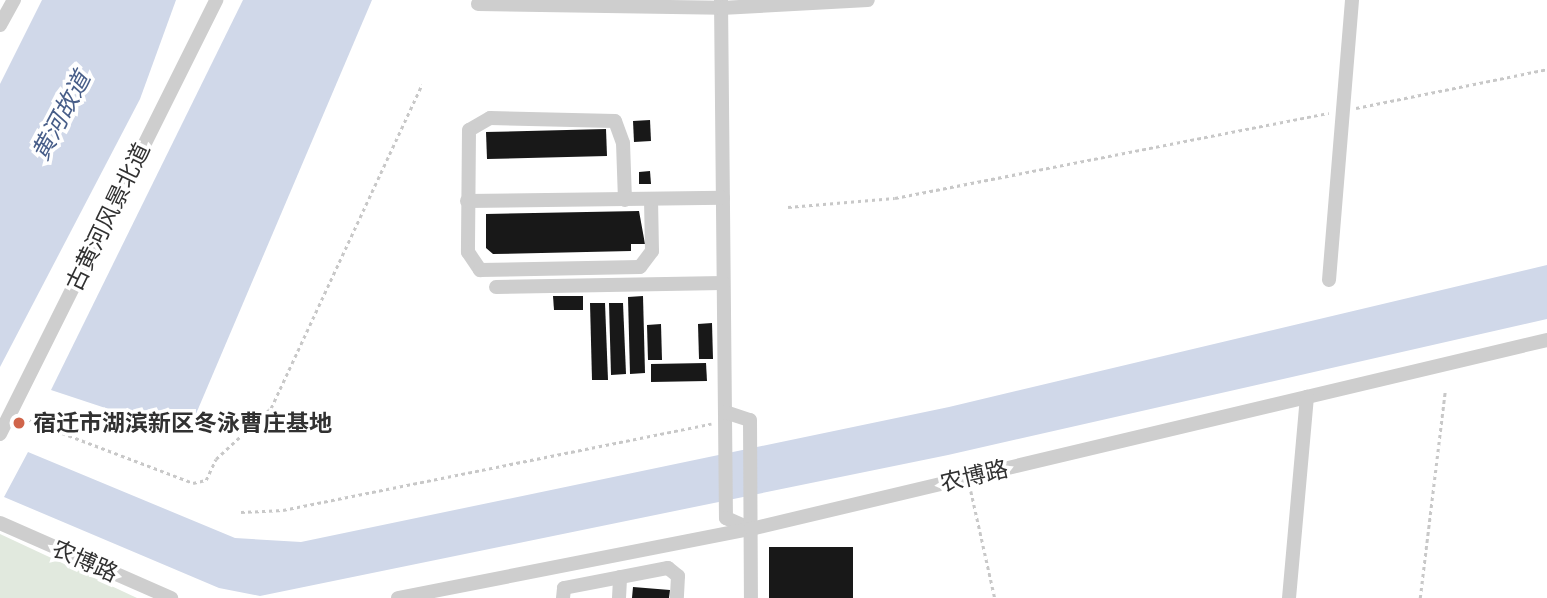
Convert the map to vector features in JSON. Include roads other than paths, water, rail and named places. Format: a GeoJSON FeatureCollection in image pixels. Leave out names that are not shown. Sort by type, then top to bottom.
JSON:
{"type":"FeatureCollection","features":[{"type":"Feature","properties":{"kind":"street"},"geometry":{"type":"LineString","coordinates":[[0,25],[14,0]]}},
{"type":"Feature","properties":{"kind":"street","name":"古黄河风景北道"},"geometry":{"type":"LineString","coordinates":[[0,434],[216,0]]}},
{"type":"Feature","properties":{"kind":"street"},"geometry":{"type":"LineString","coordinates":[[478,4],[721,4],[868,0]]}},
{"type":"Feature","properties":{"kind":"street"},"geometry":{"type":"LineString","coordinates":[[1329,280],[1352,0]]}},
{"type":"Feature","properties":{"kind":"street"},"geometry":{"type":"LineString","coordinates":[[721,4],[726,518],[751,529]]}},
{"type":"Feature","properties":{"kind":"street"},"geometry":{"type":"LineString","coordinates":[[625,200],[620,126],[597,116],[475,122],[467,139],[470,259],[487,271],[640,267],[652,251],[652,199]]}},
{"type":"Feature","properties":{"kind":"street"},"geometry":{"type":"LineString","coordinates":[[467,201],[723,198]]}},
{"type":"Feature","properties":{"kind":"street"},"geometry":{"type":"LineString","coordinates":[[496,287],[723,283]]}},
{"type":"Feature","properties":{"kind":"street","name":"农博路"},"geometry":{"type":"LineString","coordinates":[[398,598],[751,529],[1547,340]]}},
{"type":"Feature","properties":{"kind":"street"},"geometry":{"type":"LineString","coordinates":[[1289,598],[1307,397]]}},
{"type":"Feature","properties":{"kind":"street"},"geometry":{"type":"LineString","coordinates":[[725,417],[750,420],[751,598]]}},
{"type":"Feature","properties":{"kind":"street","name":"农博路"},"geometry":{"type":"LineString","coordinates":[[0,523],[171,598]]}},
{"type":"Feature","properties":{"kind":"street"},"geometry":{"type":"LineString","coordinates":[[563,598],[564,588],[674,569],[677,598]]}},
{"type":"Feature","properties":{"kind":"street"},"geometry":{"type":"LineString","coordinates":[[619,598],[620,577]]}},
{"type":"Feature","properties":{"kind":"water","name":"黄河故道"},"geometry":{"type":"Polygon","coordinates":[[[42,0],[176,0],[140,99],[0,367],[0,84],[42,0]]]}},
{"type":"Feature","properties":{"kind":"water"},"geometry":{"type":"Polygon","coordinates":[[[243,0],[372,0],[187,435],[51,390],[243,0]]]}},
{"type":"Feature","properties":{"kind":"water"},"geometry":{"type":"Polygon","coordinates":[[[1547,265],[1547,319],[948,455],[260,596],[219,588],[4,497],[28,452],[235,538],[301,542],[949,407],[1547,265]]]}},
{"type":"Feature","properties":{"kind":"place","name":"宿迁市湖滨新区冬泳曹庄基地"},"geometry":{"type":"Point","coordinates":[19,423]}}]}
